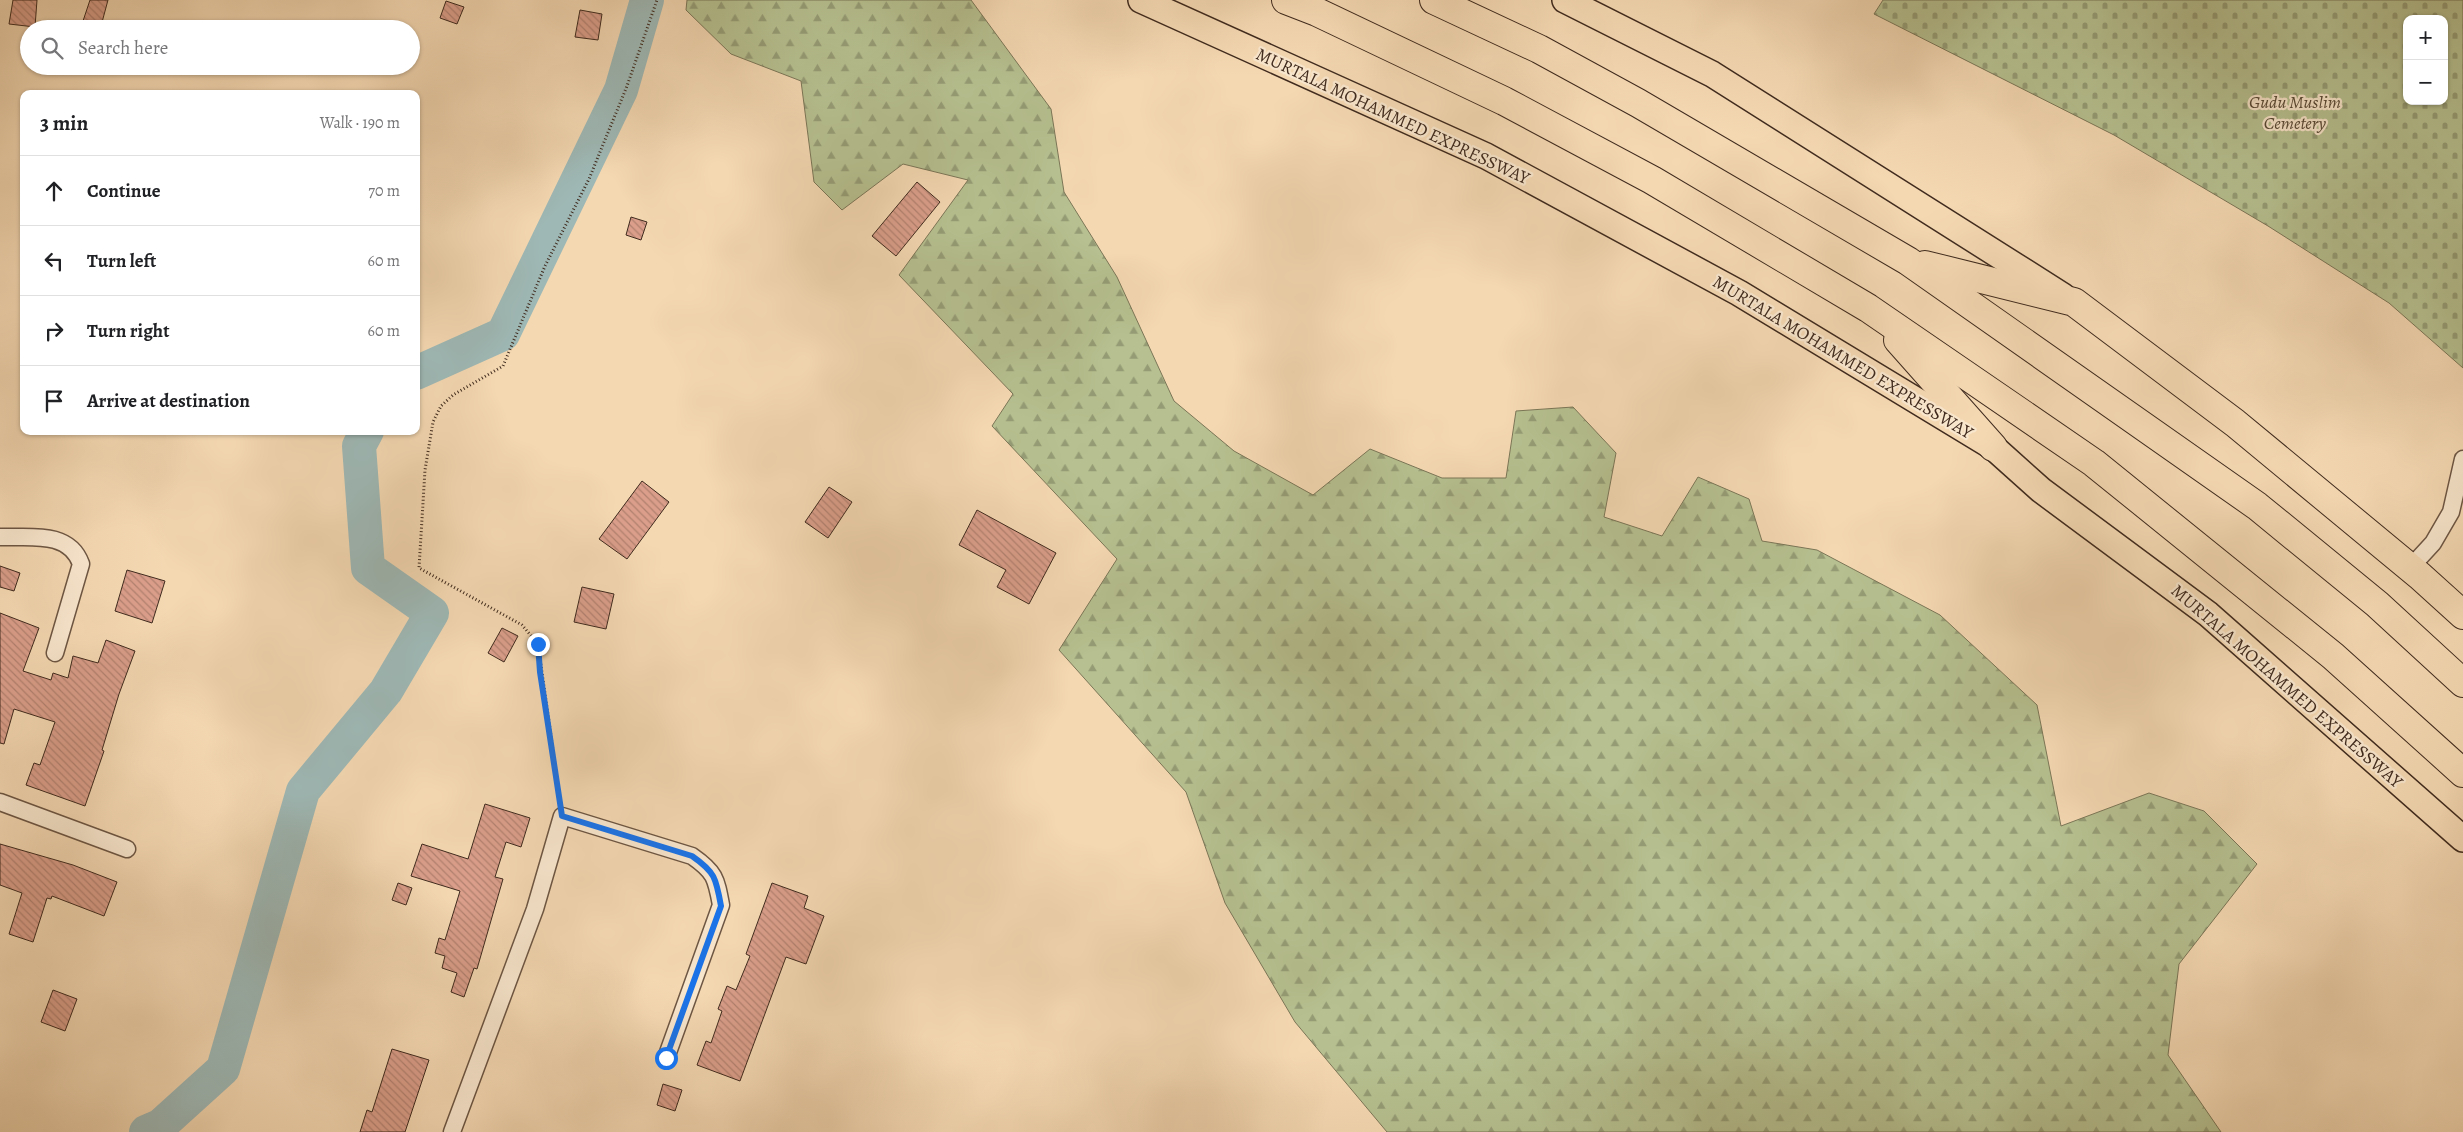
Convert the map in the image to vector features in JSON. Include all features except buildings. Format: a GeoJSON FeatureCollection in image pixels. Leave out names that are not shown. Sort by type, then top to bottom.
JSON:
{"type":"FeatureCollection","features":[{"type":"Feature","properties":{"kind":"highway"},"geometry":{"type":"LineString","coordinates":[[1286,0],[1504,100],[1652,180],[1868,308],[2094,462],[2334,656],[2463,773]]}},
{"type":"Feature","properties":{"kind":"highway"},"geometry":{"type":"LineString","coordinates":[[1434,0],[1539,49],[1638,103],[1908,261],[2257,506],[2377,604],[2463,683]]}},
{"type":"Feature","properties":{"kind":"highway"},"geometry":{"type":"LineString","coordinates":[[1908,261],[2074,302],[2234,423],[2410,568],[2463,615]]}},
{"type":"Feature","properties":{"kind":"highway"},"geometry":{"type":"LineString","coordinates":[[1868,308],[1993,447]]}},
{"type":"Feature","properties":{"kind":"main road","name":"MURTALA MOHAMMED EXPRESSWAY"},"geometry":{"type":"LineString","coordinates":[[1141,0],[1486,156],[1739,293],[1993,447],[2041,490],[2208,614],[2463,840]]}},
{"type":"Feature","properties":{"kind":"main road"},"geometry":{"type":"LineString","coordinates":[[1565,0],[1712,74],[2074,302]]}},
{"type":"Feature","properties":{"kind":"street"},"geometry":{"type":"LineString","coordinates":[[2410,568],[2433,542],[2451,512],[2463,459]]}},
{"type":"Feature","properties":{"kind":"street"},"geometry":{"type":"LineString","coordinates":[[0,537],[52,538],[76,552],[81,564],[55,653]]}},
{"type":"Feature","properties":{"kind":"street"},"geometry":{"type":"LineString","coordinates":[[0,802],[126,849]]}},
{"type":"Feature","properties":{"kind":"street"},"geometry":{"type":"LineString","coordinates":[[452,1132],[535,909],[562,816],[692,856],[710,868],[718,885],[721,906],[666,1058]]}},
{"type":"Feature","properties":{"kind":"path"},"geometry":{"type":"LineString","coordinates":[[562,816],[540,672],[538,644],[522,625],[419,568],[425,470],[433,422],[441,406],[453,395],[503,366],[545,266],[589,179],[627,86],[657,0]]}},
{"type":"Feature","properties":{"kind":"green space"},"geometry":{"type":"Polygon","coordinates":[[[687,0],[971,0],[1051,109],[1064,192],[1117,277],[1174,401],[1234,451],[1313,495],[1370,449],[1442,478],[1506,478],[1516,411],[1573,407],[1616,453],[1604,517],[1662,536],[1698,477],[1749,499],[1762,541],[1817,550],[1940,615],[2037,705],[2061,826],[2149,793],[2204,811],[2257,864],[2179,964],[2168,1055],[2221,1132],[1387,1132],[1295,1022],[1225,903],[1186,792],[1059,650],[1117,559],[992,426],[1013,394],[899,275],[968,180],[903,164],[842,210],[814,182],[801,81],[731,54],[686,10],[687,0]]]}},
{"type":"Feature","properties":{"kind":"green space","name":"Gudu Muslim Cemetery"},"geometry":{"type":"Polygon","coordinates":[[[1883,0],[2463,0],[2463,368],[2389,303],[2268,226],[2114,135],[1874,14],[1883,0]]]}},
{"type":"Feature","properties":{"kind":"waterway"},"geometry":{"type":"LineString","coordinates":[[420,371],[503,334],[621,90],[647,0]]}},
{"type":"Feature","properties":{"kind":"waterway"},"geometry":{"type":"LineString","coordinates":[[146,1132],[160,1126],[223,1069],[303,791],[386,691],[432,613],[368,568],[359,446],[365,435]]}},
{"type":"Feature","properties":{"kind":"route"},"geometry":{"type":"LineString","coordinates":[[538,644],[540,672],[562,816],[692,856],[710,868],[718,885],[721,906],[666,1058]]}}]}
